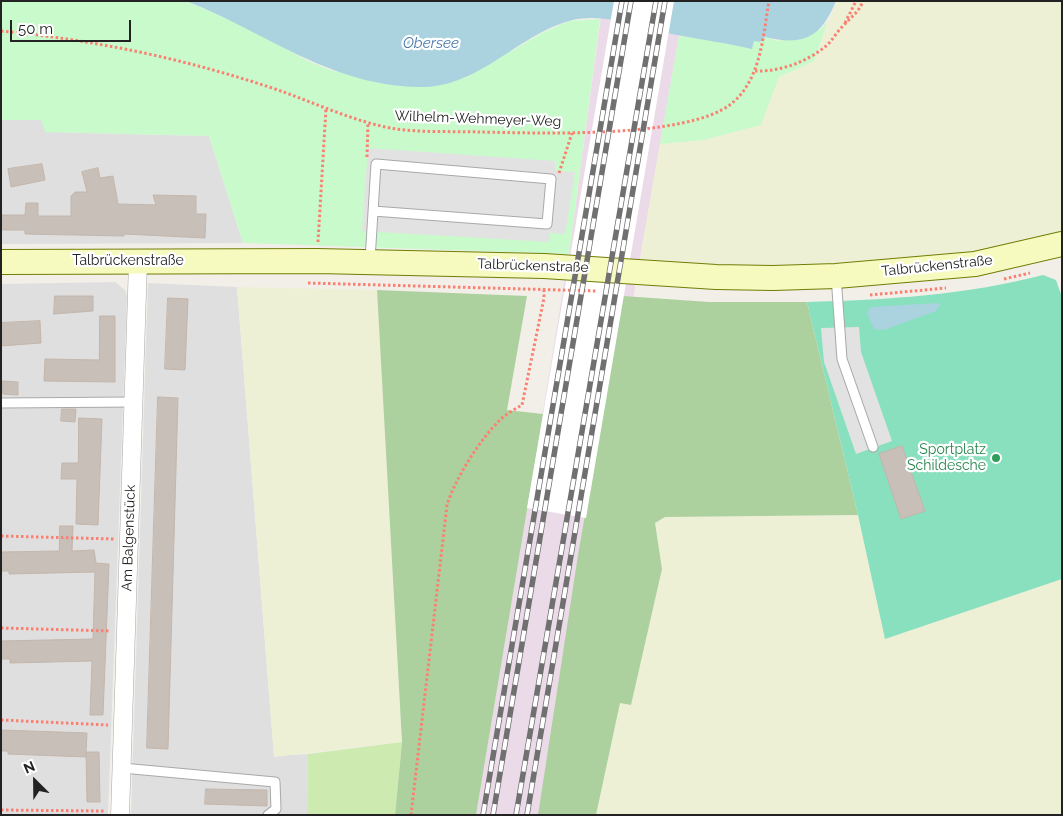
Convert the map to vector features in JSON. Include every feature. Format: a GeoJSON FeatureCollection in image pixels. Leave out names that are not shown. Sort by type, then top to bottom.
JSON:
{"type":"FeatureCollection","features":[{"type":"Feature","properties":{"kind":"main road","name":"Talbrückenstraße"},"geometry":{"type":"LineString","coordinates":[[1,262],[317,261],[544,266],[716,277],[836,276],[975,264],[1062,244]]}},
{"type":"Feature","properties":{"kind":"street","name":"Am Balgenstück"},"geometry":{"type":"LineString","coordinates":[[120,813],[138,262]]}},
{"type":"Feature","properties":{"kind":"lane"},"geometry":{"type":"LineString","coordinates":[[370,263],[373,211],[376,164],[551,179],[547,224],[373,211]]}},
{"type":"Feature","properties":{"kind":"lane"},"geometry":{"type":"LineString","coordinates":[[836,276],[842,359],[873,446]]}},
{"type":"Feature","properties":{"kind":"lane"},"geometry":{"type":"LineString","coordinates":[[1,403],[134,402]]}},
{"type":"Feature","properties":{"kind":"lane"},"geometry":{"type":"LineString","coordinates":[[122,768],[275,782],[279,812],[268,815]]}},
{"type":"Feature","properties":{"kind":"path","name":"Wilhelm-Wehmeyer-Weg"},"geometry":{"type":"LineString","coordinates":[[1,31],[64,37],[143,51],[276,89],[326,108],[391,128],[424,131],[572,133],[678,124],[717,113],[732,103],[754,71],[769,1]]}},
{"type":"Feature","properties":{"kind":"path"},"geometry":{"type":"LineString","coordinates":[[754,71],[770,72],[812,56],[827,45],[843,25],[856,1]]}},
{"type":"Feature","properties":{"kind":"path"},"geometry":{"type":"LineString","coordinates":[[843,25],[856,14],[863,1]]}},
{"type":"Feature","properties":{"kind":"path"},"geometry":{"type":"LineString","coordinates":[[317,261],[326,108]]}},
{"type":"Feature","properties":{"kind":"path"},"geometry":{"type":"LineString","coordinates":[[368,122],[366,157],[376,164]]}},
{"type":"Feature","properties":{"kind":"path"},"geometry":{"type":"LineString","coordinates":[[551,179],[560,172],[572,133]]}},
{"type":"Feature","properties":{"kind":"path"},"geometry":{"type":"LineString","coordinates":[[307,282],[599,291]]}},
{"type":"Feature","properties":{"kind":"path"},"geometry":{"type":"LineString","coordinates":[[411,815],[447,505],[461,471],[500,420],[522,405],[544,289]]}},
{"type":"Feature","properties":{"kind":"path"},"geometry":{"type":"LineString","coordinates":[[1,536],[129,540]]}},
{"type":"Feature","properties":{"kind":"path"},"geometry":{"type":"LineString","coordinates":[[1,628],[126,631]]}},
{"type":"Feature","properties":{"kind":"path"},"geometry":{"type":"LineString","coordinates":[[1,720],[124,726]]}},
{"type":"Feature","properties":{"kind":"path"},"geometry":{"type":"LineString","coordinates":[[1,810],[120,813]]}},
{"type":"Feature","properties":{"kind":"shaded area"},"geometry":{"type":"Polygon","coordinates":[[[603,1],[685,1],[640,259],[633,259],[635,287],[608,463],[596,815],[476,815],[569,254],[603,1]]]}},
{"type":"Feature","properties":{"kind":"shaded area"},"geometry":{"type":"Polygon","coordinates":[[[1,120],[41,120],[46,132],[209,136],[243,243],[1,244],[1,120]]]}},
{"type":"Feature","properties":{"kind":"shaded area"},"geometry":{"type":"Polygon","coordinates":[[[368,148],[555,161],[555,171],[575,172],[565,234],[550,233],[550,242],[362,231],[368,148]]]}},
{"type":"Feature","properties":{"kind":"shaded area"},"geometry":{"type":"Polygon","coordinates":[[[115,282],[125,290],[127,297],[108,815],[1,815],[1,284],[115,282]]]}},
{"type":"Feature","properties":{"kind":"shaded area"},"geometry":{"type":"Polygon","coordinates":[[[148,283],[237,287],[274,756],[308,754],[307,815],[131,815],[148,283]]]}},
{"type":"Feature","properties":{"kind":"shaded area"},"geometry":{"type":"Polygon","coordinates":[[[859,327],[861,352],[892,441],[856,454],[824,362],[821,328],[859,327]]]}},
{"type":"Feature","properties":{"kind":"green space"},"geometry":{"type":"Polygon","coordinates":[[[1,1],[186,1],[250,29],[308,61],[330,70],[380,83],[419,87],[438,85],[467,77],[542,33],[569,21],[600,19],[569,254],[243,243],[209,136],[45,132],[41,120],[1,120],[1,1]]]}},
{"type":"Feature","properties":{"kind":"green space"},"geometry":{"type":"Polygon","coordinates":[[[836,1],[1062,1],[1062,234],[1031,243],[919,259],[819,265],[720,265],[640,259],[660,144],[704,140],[761,125],[779,77],[814,61],[836,1]]]}},
{"type":"Feature","properties":{"kind":"green space"},"geometry":{"type":"Polygon","coordinates":[[[828,21],[814,61],[779,77],[761,125],[704,140],[660,144],[679,36],[722,41],[752,49],[754,40],[765,37],[778,41],[820,30],[828,21]]]}},
{"type":"Feature","properties":{"kind":"green space"},"geometry":{"type":"Polygon","coordinates":[[[1043,275],[1056,280],[1062,297],[1062,579],[885,639],[858,515],[807,302],[866,300],[955,292],[1043,275]]]}},
{"type":"Feature","properties":{"kind":"green space"},"geometry":{"type":"Polygon","coordinates":[[[237,287],[377,290],[402,742],[274,757],[237,287]]]}},
{"type":"Feature","properties":{"kind":"green space"},"geometry":{"type":"Polygon","coordinates":[[[377,290],[527,296],[507,410],[543,414],[476,815],[395,815],[402,742],[377,290]]]}},
{"type":"Feature","properties":{"kind":"green space"},"geometry":{"type":"Polygon","coordinates":[[[623,296],[709,302],[807,302],[858,515],[665,517],[655,523],[662,569],[631,705],[620,703],[596,815],[538,815],[578,555],[623,296]]]}},
{"type":"Feature","properties":{"kind":"green space"},"geometry":{"type":"Polygon","coordinates":[[[858,515],[885,639],[1062,579],[1062,815],[596,815],[620,702],[631,705],[662,569],[655,523],[665,517],[858,515]]]}},
{"type":"Feature","properties":{"kind":"green space"},"geometry":{"type":"Polygon","coordinates":[[[402,742],[395,815],[307,815],[308,754],[402,742]]]}},
{"type":"Feature","properties":{"kind":"water","name":"Obersee"},"geometry":{"type":"Polygon","coordinates":[[[186,1],[836,1],[824,23],[809,36],[790,40],[765,37],[760,42],[754,41],[752,49],[677,35],[609,19],[582,18],[550,28],[478,71],[459,80],[440,85],[418,87],[385,84],[355,77],[326,67],[186,1]]]}},
{"type":"Feature","properties":{"kind":"water"},"geometry":{"type":"Polygon","coordinates":[[[938,303],[940,305],[936,311],[884,330],[874,329],[867,313],[871,307],[938,303]]]}},
{"type":"Feature","properties":{"kind":"pier"},"geometry":{"type":"Polygon","coordinates":[[[614,1],[674,1],[586,518],[527,508],[614,1]]]}},
{"type":"Feature","properties":{"kind":"building"},"geometry":{"type":"Polygon","coordinates":[[[42,164],[45,180],[11,187],[8,169],[42,164]]]}},
{"type":"Feature","properties":{"kind":"building"},"geometry":{"type":"Polygon","coordinates":[[[98,168],[100,178],[113,176],[118,204],[156,205],[153,195],[196,196],[196,214],[206,214],[205,238],[124,234],[124,236],[25,234],[25,230],[1,230],[1,215],[25,215],[26,203],[38,203],[38,216],[71,216],[71,196],[75,192],[87,192],[82,172],[98,168]]]}},
{"type":"Feature","properties":{"kind":"building"},"geometry":{"type":"Polygon","coordinates":[[[55,296],[93,296],[93,311],[54,314],[55,296]]]}},
{"type":"Feature","properties":{"kind":"building"},"geometry":{"type":"Polygon","coordinates":[[[168,298],[188,299],[185,370],[165,369],[168,298]]]}},
{"type":"Feature","properties":{"kind":"building"},"geometry":{"type":"Polygon","coordinates":[[[100,316],[115,316],[115,382],[44,381],[45,359],[99,360],[100,316]]]}},
{"type":"Feature","properties":{"kind":"building"},"geometry":{"type":"Polygon","coordinates":[[[40,321],[41,343],[1,346],[1,323],[40,321]]]}},
{"type":"Feature","properties":{"kind":"building"},"geometry":{"type":"Polygon","coordinates":[[[3,381],[18,382],[18,395],[3,394],[3,381]]]}},
{"type":"Feature","properties":{"kind":"building"},"geometry":{"type":"Polygon","coordinates":[[[158,397],[178,398],[168,749],[147,748],[158,397]]]}},
{"type":"Feature","properties":{"kind":"building"},"geometry":{"type":"Polygon","coordinates":[[[62,409],[76,409],[75,422],[61,421],[62,409]]]}},
{"type":"Feature","properties":{"kind":"building"},"geometry":{"type":"Polygon","coordinates":[[[79,418],[102,419],[98,525],[76,524],[77,479],[61,479],[62,463],[78,463],[79,418]]]}},
{"type":"Feature","properties":{"kind":"building"},"geometry":{"type":"Polygon","coordinates":[[[902,446],[925,511],[901,519],[879,454],[902,446]]]}},
{"type":"Feature","properties":{"kind":"building"},"geometry":{"type":"Polygon","coordinates":[[[60,526],[73,526],[72,551],[94,550],[96,563],[109,564],[103,715],[90,715],[92,661],[10,663],[10,659],[1,659],[1,641],[93,639],[95,572],[9,574],[9,571],[1,571],[1,552],[59,551],[60,526]]]}},
{"type":"Feature","properties":{"kind":"building"},"geometry":{"type":"Polygon","coordinates":[[[1,730],[87,733],[86,752],[99,752],[100,802],[87,802],[86,753],[86,757],[8,754],[8,751],[1,751],[1,730]]]}},
{"type":"Feature","properties":{"kind":"building"},"geometry":{"type":"Polygon","coordinates":[[[206,789],[267,790],[267,806],[205,804],[206,789]]]}},
{"type":"Feature","properties":{"kind":"railway"},"geometry":{"type":"LineString","coordinates":[[483,815],[622,1]]}},
{"type":"Feature","properties":{"kind":"railway"},"geometry":{"type":"LineString","coordinates":[[493,815],[631,1]]}},
{"type":"Feature","properties":{"kind":"railway"},"geometry":{"type":"LineString","coordinates":[[516,815],[656,1]]}},
{"type":"Feature","properties":{"kind":"railway"},"geometry":{"type":"LineString","coordinates":[[527,815],[665,1]]}},
{"type":"Feature","properties":{"kind":"place","name":"Sportplatz Schildesche"},"geometry":{"type":"Point","coordinates":[996,458]}}]}
